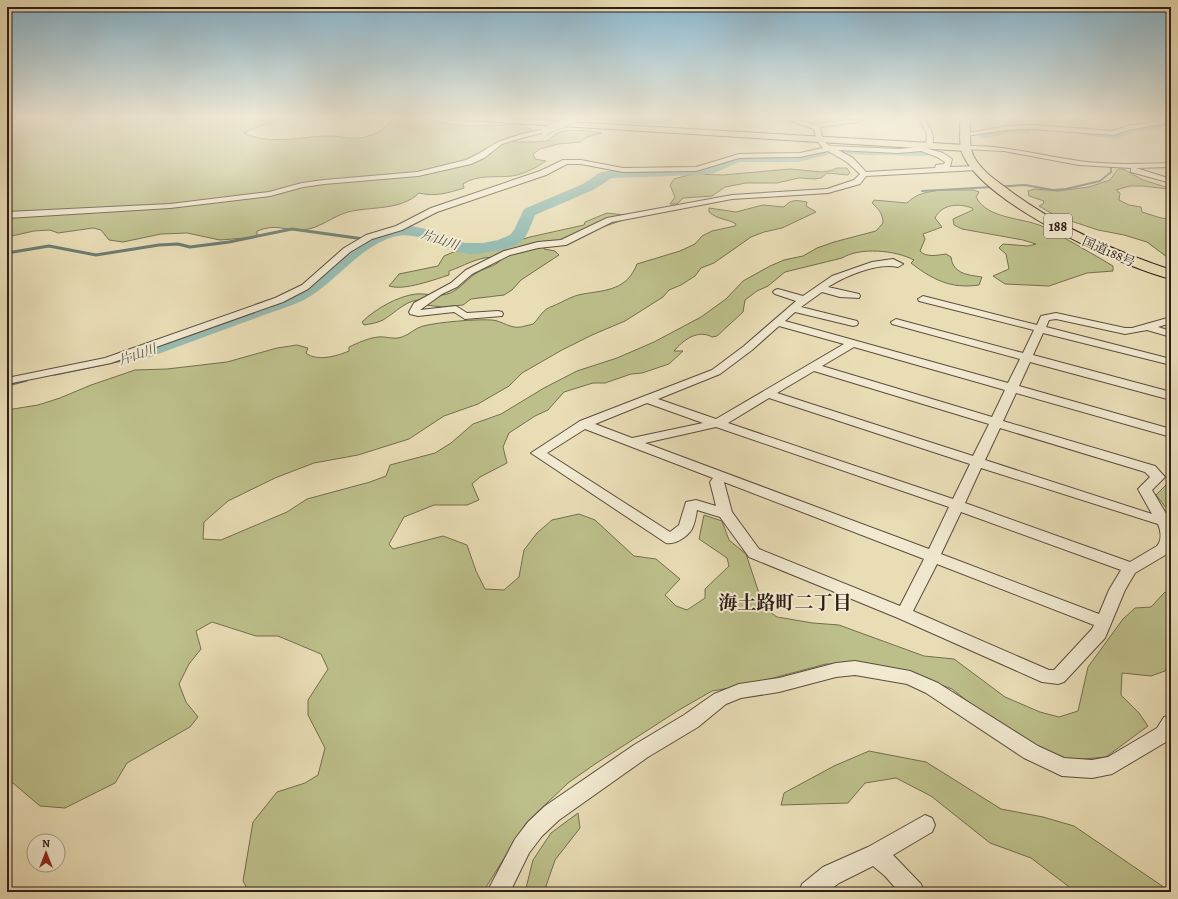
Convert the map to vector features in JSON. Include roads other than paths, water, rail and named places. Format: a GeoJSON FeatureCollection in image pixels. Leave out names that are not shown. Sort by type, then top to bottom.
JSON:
{"type":"FeatureCollection","features":[{"type":"Feature","properties":{"kind":"highway","name":"国道188号"},"geometry":{"type":"LineString","coordinates":[[971,160],[994,186],[1077,236],[1114,254],[1171,275]]}},
{"type":"Feature","properties":{"kind":"street"},"geometry":{"type":"LineString","coordinates":[[7,215],[170,206],[270,194],[324,182],[418,174],[472,160]]}},
{"type":"Feature","properties":{"kind":"street"},"geometry":{"type":"LineString","coordinates":[[7,381],[106,361],[133,353],[279,300],[305,287],[347,250],[369,237],[404,226],[443,207],[543,173],[562,163],[582,162],[623,170],[696,169],[705,168],[725,160]]}},
{"type":"Feature","properties":{"kind":"street"},"geometry":{"type":"LineString","coordinates":[[850,160],[864,174]]}},
{"type":"Feature","properties":{"kind":"street"},"geometry":{"type":"LineString","coordinates":[[938,169],[939,167],[947,166],[949,161],[947,160]]}},
{"type":"Feature","properties":{"kind":"street"},"geometry":{"type":"LineString","coordinates":[[1064,160],[1123,166],[1171,165]]}},
{"type":"Feature","properties":{"kind":"street"},"geometry":{"type":"LineString","coordinates":[[1123,166],[1171,181]]}},
{"type":"Feature","properties":{"kind":"street"},"geometry":{"type":"LineString","coordinates":[[498,314],[465,316],[462,315],[460,311],[450,309],[418,313],[414,312],[418,305],[454,285],[469,272],[507,253],[538,245],[563,243],[610,220],[732,197],[828,191],[857,182],[864,174],[977,168]]}},
{"type":"Feature","properties":{"kind":"street"},"geometry":{"type":"LineString","coordinates":[[725,513],[718,513],[700,504],[691,505],[686,527],[671,539],[538,453],[584,424],[649,400],[716,372],[748,348],[793,308],[835,278],[875,264],[893,262],[898,264]]}},
{"type":"Feature","properties":{"kind":"street"},"geometry":{"type":"LineString","coordinates":[[820,288],[840,294],[855,296]]}},
{"type":"Feature","properties":{"kind":"street"},"geometry":{"type":"LineString","coordinates":[[778,292],[804,300]]}},
{"type":"Feature","properties":{"kind":"street"},"geometry":{"type":"LineString","coordinates":[[923,299],[1171,362]]}},
{"type":"Feature","properties":{"kind":"street"},"geometry":{"type":"LineString","coordinates":[[793,308],[853,324]]}},
{"type":"Feature","properties":{"kind":"street"},"geometry":{"type":"LineString","coordinates":[[904,614],[978,462],[1045,318],[1050,316],[1125,331],[1147,327],[1171,320]]}},
{"type":"Feature","properties":{"kind":"street"},"geometry":{"type":"LineString","coordinates":[[778,322],[1171,433]]}},
{"type":"Feature","properties":{"kind":"street"},"geometry":{"type":"LineString","coordinates":[[896,322],[1171,396]]}},
{"type":"Feature","properties":{"kind":"street"},"geometry":{"type":"LineString","coordinates":[[1147,327],[1171,334]]}},
{"type":"Feature","properties":{"kind":"street"},"geometry":{"type":"LineString","coordinates":[[630,442],[718,423],[853,343]]}},
{"type":"Feature","properties":{"kind":"street"},"geometry":{"type":"LineString","coordinates":[[720,477],[717,482],[725,513],[754,553],[904,614],[1048,676],[1058,678],[1099,633],[1117,590],[1130,568],[1162,550],[1167,543],[1168,530],[1145,489],[1158,477],[1150,468],[812,367]]}},
{"type":"Feature","properties":{"kind":"street"},"geometry":{"type":"LineString","coordinates":[[768,394],[1153,519],[1162,520]]}},
{"type":"Feature","properties":{"kind":"street"},"geometry":{"type":"LineString","coordinates":[[649,400],[957,506],[1130,568]]}},
{"type":"Feature","properties":{"kind":"street"},"geometry":{"type":"LineString","coordinates":[[584,424],[1104,622]]}},
{"type":"Feature","properties":{"kind":"street"},"geometry":{"type":"LineString","coordinates":[[498,892],[522,846],[535,829],[552,813],[641,751],[691,721],[720,699],[739,691],[779,685],[836,670],[855,668],[884,672],[910,678],[932,688],[1031,752],[1062,767],[1092,769],[1112,765],[1164,734],[1171,723]]}},
{"type":"Feature","properties":{"kind":"street"},"geometry":{"type":"LineString","coordinates":[[810,892],[831,875],[875,854],[925,825]]}},
{"type":"Feature","properties":{"kind":"street"},"geometry":{"type":"LineString","coordinates":[[875,854],[893,869],[913,892]]}},
{"type":"Feature","properties":{"kind":"waterway","name":"片山川"},"geometry":{"type":"LineString","coordinates":[[143,353],[297,296],[309,289],[363,245],[375,238],[389,233],[411,230],[429,235],[455,246],[468,249],[499,245],[513,240],[521,233],[529,212],[588,187],[604,176],[612,174],[701,171],[709,170],[732,160]]}},
{"type":"Feature","properties":{"kind":"waterway"},"geometry":{"type":"LineString","coordinates":[[922,191],[1025,185],[1053,190],[1066,189],[1100,181],[1111,172],[1111,167],[1115,166]]}},
{"type":"Feature","properties":{"kind":"waterway"},"geometry":{"type":"LineString","coordinates":[[7,253],[49,246],[96,255],[159,245],[178,244],[190,247],[229,242],[292,229],[371,240]]}},
{"type":"Feature","properties":{"kind":"waterway","name":"片山川"},"geometry":{"type":"LineString","coordinates":[[54,374],[121,360],[143,353]]}},
{"type":"Feature","properties":{"kind":"waterway","name":"片山川"},"geometry":{"type":"LineString","coordinates":[[7,385],[26,380]]}},
{"type":"Feature","properties":{"kind":"district","name":"海土路町二丁目"},"geometry":{"type":"Point","coordinates":[785,602]}}]}
